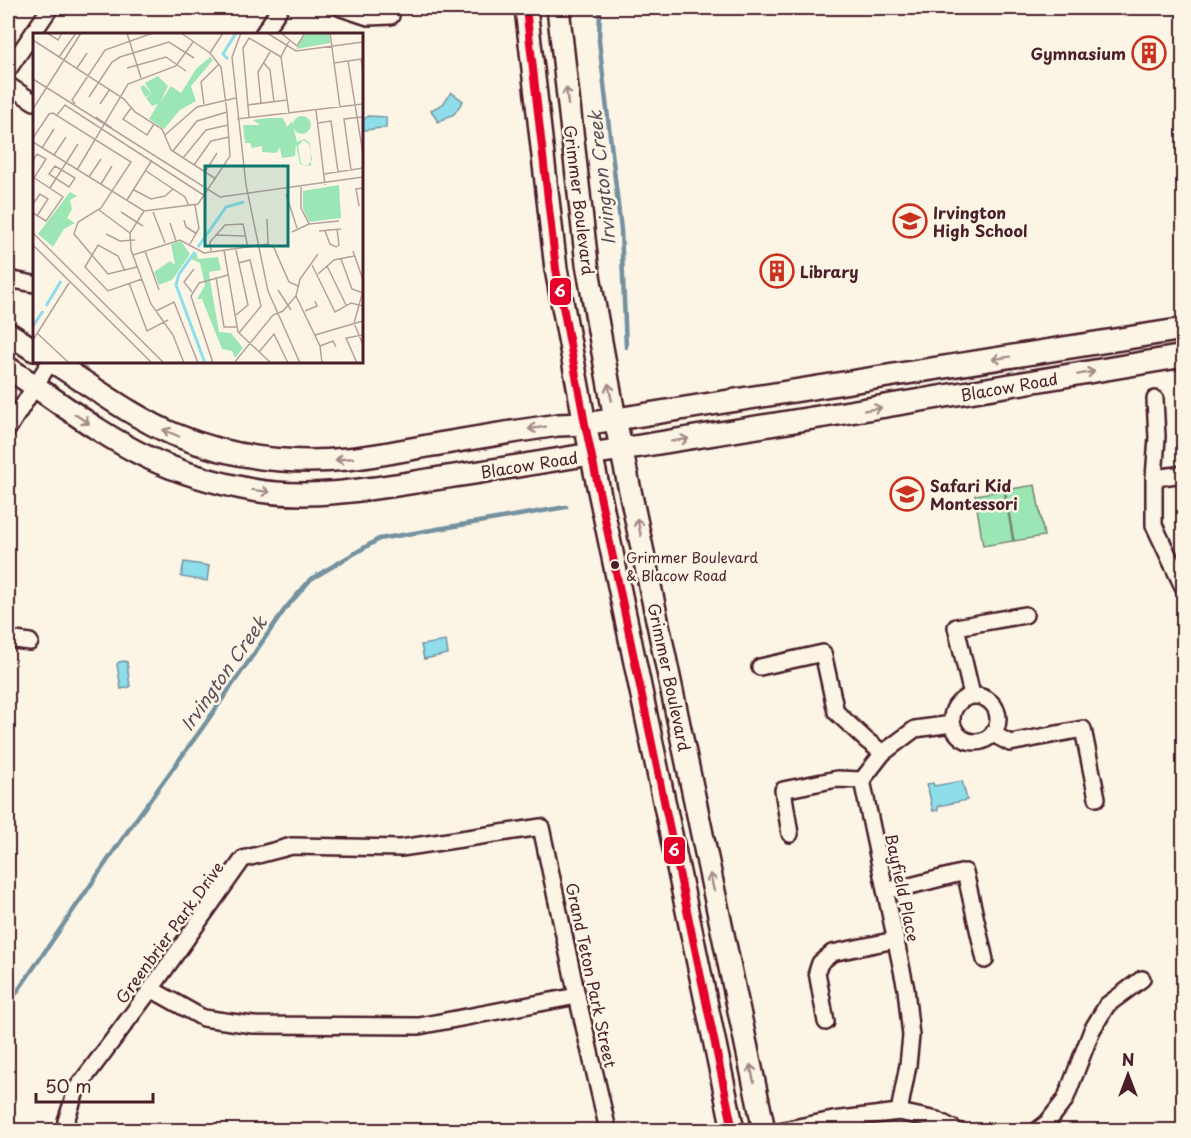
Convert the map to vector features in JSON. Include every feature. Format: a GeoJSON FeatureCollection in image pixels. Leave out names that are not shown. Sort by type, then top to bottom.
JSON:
{"type":"FeatureCollection","features":[{"type":"Feature","properties":{"kind":"main road","name":"Grimmer Boulevard"},"geometry":{"type":"LineString","coordinates":[[526,8],[555,269],[591,454],[733,1131]]}},
{"type":"Feature","properties":{"kind":"main road","name":"Grimmer Boulevard"},"geometry":{"type":"LineString","coordinates":[[558,8],[587,264],[615,419],[764,1131]]}},
{"type":"Feature","properties":{"kind":"main road","name":"Blacow Road"},"geometry":{"type":"LineString","coordinates":[[53,363],[162,429],[187,439],[244,455],[268,459],[311,461],[347,459],[558,425],[585,424],[1184,329]]}},
{"type":"Feature","properties":{"kind":"main road"},"geometry":{"type":"LineString","coordinates":[[8,333],[33,349]]}},
{"type":"Feature","properties":{"kind":"main road","name":"Blacow Road"},"geometry":{"type":"LineString","coordinates":[[8,368],[93,426],[147,457],[198,477],[254,490],[306,494],[348,492],[623,450],[1184,356]]}},
{"type":"Feature","properties":{"kind":"street"},"geometry":{"type":"LineString","coordinates":[[33,33],[50,8]]}},
{"type":"Feature","properties":{"kind":"street"},"geometry":{"type":"LineString","coordinates":[[263,33],[280,8]]}},
{"type":"Feature","properties":{"kind":"street"},"geometry":{"type":"LineString","coordinates":[[341,8],[368,17],[392,16]]}},
{"type":"Feature","properties":{"kind":"street"},"geometry":{"type":"LineString","coordinates":[[8,70],[33,33]]}},
{"type":"Feature","properties":{"kind":"street"},"geometry":{"type":"LineString","coordinates":[[8,85],[33,101]]}},
{"type":"Feature","properties":{"kind":"street"},"geometry":{"type":"LineString","coordinates":[[8,279],[33,284]]}},
{"type":"Feature","properties":{"kind":"street"},"geometry":{"type":"LineString","coordinates":[[8,429],[34,385],[50,363]]}},
{"type":"Feature","properties":{"kind":"street"},"geometry":{"type":"LineString","coordinates":[[1155,399],[1157,437],[1154,525],[1184,590]]}},
{"type":"Feature","properties":{"kind":"street"},"geometry":{"type":"LineString","coordinates":[[1154,478],[1184,474]]}},
{"type":"Feature","properties":{"kind":"street"},"geometry":{"type":"LineString","coordinates":[[972,695],[956,627],[1025,615]]}},
{"type":"Feature","properties":{"kind":"street"},"geometry":{"type":"LineString","coordinates":[[8,639],[30,642]]}},
{"type":"Feature","properties":{"kind":"street"},"geometry":{"type":"LineString","coordinates":[[760,667],[823,653],[836,712],[883,753]]}},
{"type":"Feature","properties":{"kind":"street"},"geometry":{"type":"LineString","coordinates":[[972,695],[987,698],[997,709],[999,717],[993,734],[983,741],[968,741],[961,737],[952,724],[954,709],[958,703],[972,695]]}},
{"type":"Feature","properties":{"kind":"street"},"geometry":{"type":"LineString","coordinates":[[790,834],[783,790],[837,779],[862,780],[883,753],[915,729],[952,724]]}},
{"type":"Feature","properties":{"kind":"street"},"geometry":{"type":"LineString","coordinates":[[993,734],[1010,743],[1083,729],[1097,798]]}},
{"type":"Feature","properties":{"kind":"street","name":"Bayfield Place"},"geometry":{"type":"LineString","coordinates":[[862,780],[906,989],[911,1036],[899,1112]]}},
{"type":"Feature","properties":{"kind":"street","name":"Greenbrier Park Drive"},"geometry":{"type":"LineString","coordinates":[[66,1131],[66,1121],[77,1088],[151,989],[243,859],[292,846],[401,848],[541,827]]}},
{"type":"Feature","properties":{"kind":"street","name":"Grand Teton Park Street"},"geometry":{"type":"LineString","coordinates":[[541,827],[608,1131]]}},
{"type":"Feature","properties":{"kind":"street"},"geometry":{"type":"LineString","coordinates":[[885,890],[965,872],[985,960]]}},
{"type":"Feature","properties":{"kind":"street"},"geometry":{"type":"LineString","coordinates":[[826,1022],[817,972],[820,963],[832,953],[895,940]]}},
{"type":"Feature","properties":{"kind":"street"},"geometry":{"type":"LineString","coordinates":[[1038,1131],[1065,1100],[1092,1030],[1107,1005],[1142,979]]}},
{"type":"Feature","properties":{"kind":"street"},"geometry":{"type":"LineString","coordinates":[[151,989],[203,1018],[253,1025],[419,1026],[577,996]]}},
{"type":"Feature","properties":{"kind":"street"},"geometry":{"type":"LineString","coordinates":[[783,1131],[833,1120],[899,1112],[937,1120],[956,1131]]}},
{"type":"Feature","properties":{"kind":"green space"},"geometry":{"type":"Polygon","coordinates":[[[1035,485],[1044,536],[1014,541],[1005,490],[1035,485]]]}},
{"type":"Feature","properties":{"kind":"green space"},"geometry":{"type":"Polygon","coordinates":[[[1004,490],[1013,541],[983,546],[975,495],[1004,490]]]}},
{"type":"Feature","properties":{"kind":"water"},"geometry":{"type":"Polygon","coordinates":[[[451,92],[463,101],[454,114],[438,122],[431,110],[443,104],[451,92]]]}},
{"type":"Feature","properties":{"kind":"water"},"geometry":{"type":"Polygon","coordinates":[[[368,116],[386,117],[386,128],[363,130],[363,120],[368,116]]]}},
{"type":"Feature","properties":{"kind":"water"},"geometry":{"type":"Polygon","coordinates":[[[184,562],[209,566],[207,581],[181,577],[184,562]]]}},
{"type":"Feature","properties":{"kind":"water"},"geometry":{"type":"Polygon","coordinates":[[[446,641],[448,654],[424,659],[421,645],[446,641]]]}},
{"type":"Feature","properties":{"kind":"water"},"geometry":{"type":"Polygon","coordinates":[[[127,662],[130,687],[121,689],[117,664],[127,662]]]}},
{"type":"Feature","properties":{"kind":"water"},"geometry":{"type":"Polygon","coordinates":[[[962,781],[967,800],[938,806],[938,810],[933,811],[927,784],[933,783],[934,786],[962,781]]]}},
{"type":"Feature","properties":{"kind":"waterway","name":"Irvington Creek"},"geometry":{"type":"LineString","coordinates":[[600,8],[599,41],[621,230],[626,347]]}},
{"type":"Feature","properties":{"kind":"waterway","name":"Irvington Creek"},"geometry":{"type":"LineString","coordinates":[[8,1005],[285,609],[311,579],[379,539],[566,507]]}},
{"type":"Feature","properties":{"kind":"transit line","name":"6"},"geometry":{"type":"LineString","coordinates":[[526,8],[556,269],[585,424],[733,1130]]}},
{"type":"Feature","properties":{"kind":"place","name":"Gymnasium"},"geometry":{"type":"Point","coordinates":[1149,53]}},
{"type":"Feature","properties":{"kind":"place","name":"Irvington High School"},"geometry":{"type":"Point","coordinates":[910,221]}},
{"type":"Feature","properties":{"kind":"place","name":"Library"},"geometry":{"type":"Point","coordinates":[777,271]}},
{"type":"Feature","properties":{"kind":"place","name":"Safari Kid Montessori"},"geometry":{"type":"Point","coordinates":[907,494]}},
{"type":"Feature","properties":{"kind":"place","name":"Grimmer Boulevard & Blacow Road"},"geometry":{"type":"Point","coordinates":[615,565]}}]}
